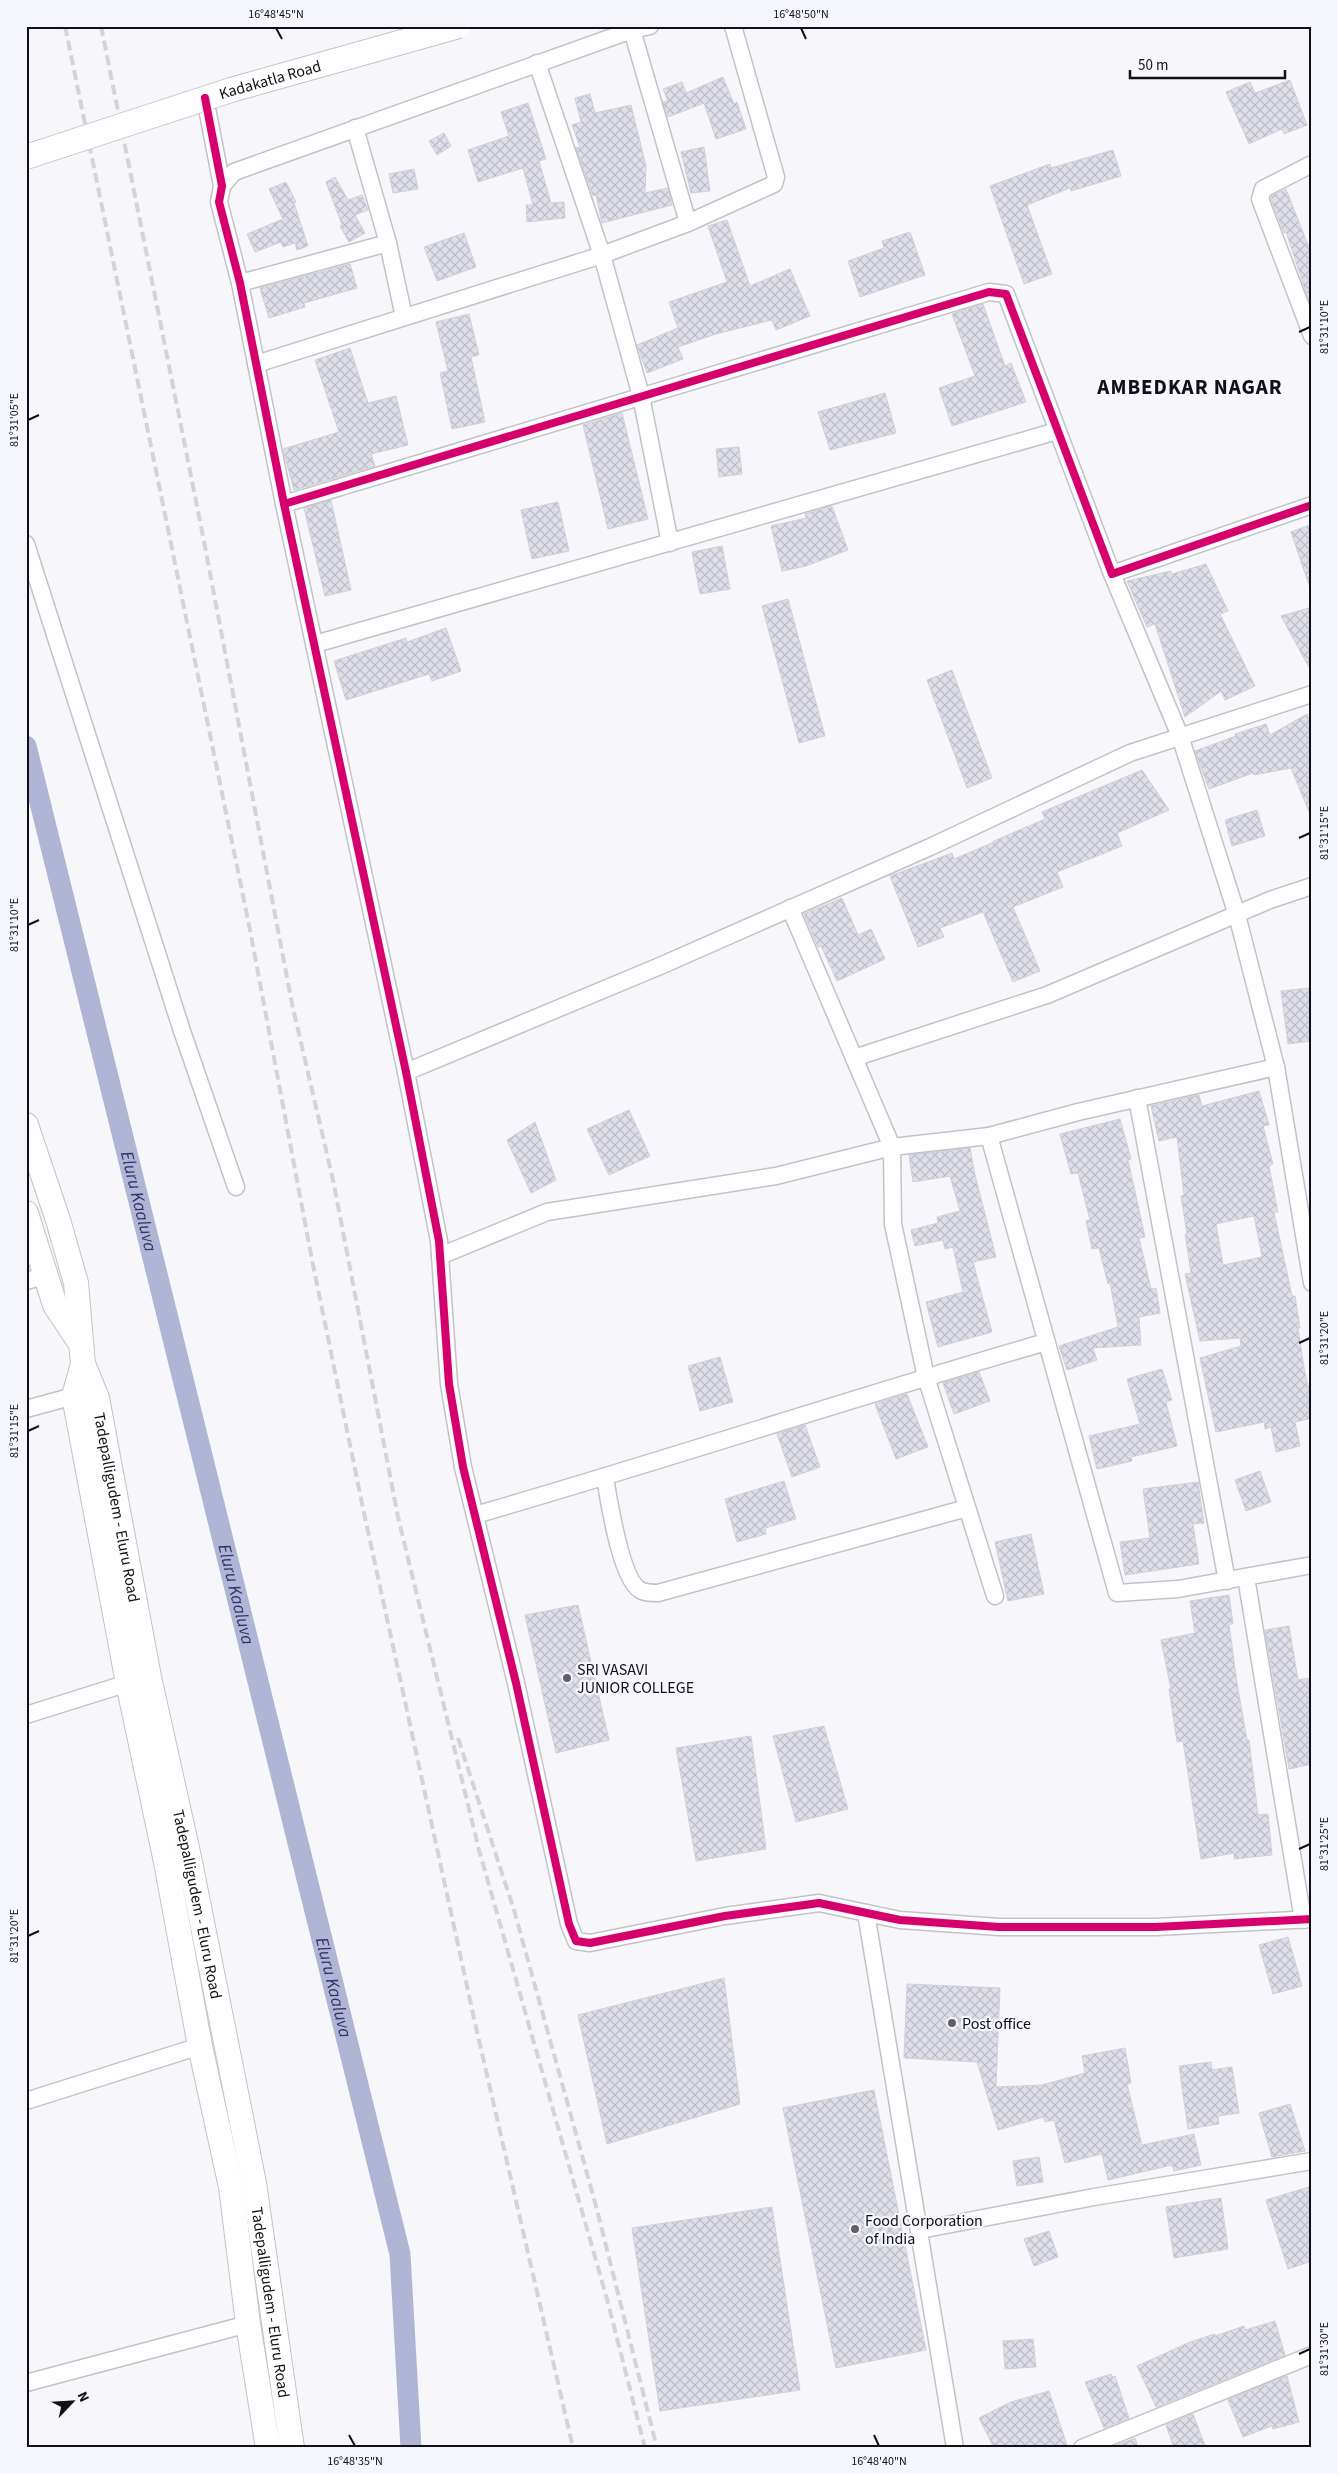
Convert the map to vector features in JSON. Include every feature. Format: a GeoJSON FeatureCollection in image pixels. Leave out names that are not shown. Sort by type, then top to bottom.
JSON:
{"type":"FeatureCollection","features":[{"type":"Feature","properties":{"kind":"main road","name":"Kadakatla Road"},"geometry":{"type":"LineString","coordinates":[[26,157],[205,98],[458,26]]}},
{"type":"Feature","properties":{"kind":"main road","name":"Tadepalligudem - Eluru Road"},"geometry":{"type":"LineString","coordinates":[[26,1125],[61,1229],[76,1283],[82,1354],[74,1396],[128,1683],[166,1862],[200,2046],[231,2187],[248,2324],[268,2448]]}},
{"type":"Feature","properties":{"kind":"main road","name":"Tadepalligudem - Eluru Road"},"geometry":{"type":"LineString","coordinates":[[26,1213],[36,1278],[55,1305],[82,1354],[97,1398],[149,1677],[188,1857],[254,2184],[292,2448]]}},
{"type":"Feature","properties":{"kind":"street"},"geometry":{"type":"LineString","coordinates":[[222,186],[234,172],[537,63],[632,30],[650,26]]}},
{"type":"Feature","properties":{"kind":"street"},"geometry":{"type":"LineString","coordinates":[[256,364],[602,255],[688,223],[774,184],[776,176],[733,26]]}},
{"type":"Feature","properties":{"kind":"street"},"geometry":{"type":"LineString","coordinates":[[632,30],[688,223]]}},
{"type":"Feature","properties":{"kind":"street"},"geometry":{"type":"LineString","coordinates":[[537,63],[602,255],[641,396],[670,543]]}},
{"type":"Feature","properties":{"kind":"street"},"geometry":{"type":"LineString","coordinates":[[205,98],[222,186],[219,202],[240,283],[284,504],[406,1072],[439,1241],[450,1384],[463,1467],[516,1683],[569,1924],[576,1941],[590,1943],[725,1916],[819,1903],[900,1920],[999,1927],[1156,1927],[1308,1919],[1246,1577]]}},
{"type":"Feature","properties":{"kind":"street"},"geometry":{"type":"LineString","coordinates":[[355,128],[388,243],[404,317]]}},
{"type":"Feature","properties":{"kind":"street"},"geometry":{"type":"LineString","coordinates":[[1311,334],[1260,199],[1262,189],[1312,164]]}},
{"type":"Feature","properties":{"kind":"street"},"geometry":{"type":"LineString","coordinates":[[240,283],[388,243]]}},
{"type":"Feature","properties":{"kind":"street"},"geometry":{"type":"LineString","coordinates":[[284,504],[990,292],[1006,294],[1112,574],[1180,736],[1236,915],[1276,1066],[1312,1283]]}},
{"type":"Feature","properties":{"kind":"street"},"geometry":{"type":"LineString","coordinates":[[315,644],[1057,430]]}},
{"type":"Feature","properties":{"kind":"street"},"geometry":{"type":"LineString","coordinates":[[1112,574],[1312,505]]}},
{"type":"Feature","properties":{"kind":"street"},"geometry":{"type":"LineString","coordinates":[[26,544],[182,1031],[236,1187]]}},
{"type":"Feature","properties":{"kind":"street"},"geometry":{"type":"LineString","coordinates":[[406,1072],[660,966],[930,846],[1130,753],[1312,694]]}},
{"type":"Feature","properties":{"kind":"street"},"geometry":{"type":"LineString","coordinates":[[854,1058],[1047,995],[1236,915],[1312,886]]}},
{"type":"Feature","properties":{"kind":"street"},"geometry":{"type":"LineString","coordinates":[[790,908],[892,1147],[893,1224],[926,1377],[995,1596]]}},
{"type":"Feature","properties":{"kind":"street"},"geometry":{"type":"LineString","coordinates":[[440,1256],[547,1212],[776,1176],[892,1147],[990,1136],[1137,1098],[1276,1066]]}},
{"type":"Feature","properties":{"kind":"street"},"geometry":{"type":"LineString","coordinates":[[1137,1098],[1227,1580]]}},
{"type":"Feature","properties":{"kind":"street"},"geometry":{"type":"LineString","coordinates":[[990,1136],[1117,1593],[1178,1589],[1312,1566]]}},
{"type":"Feature","properties":{"kind":"street"},"geometry":{"type":"LineString","coordinates":[[475,1515],[605,1478],[926,1377],[1046,1342]]}},
{"type":"Feature","properties":{"kind":"street"},"geometry":{"type":"LineString","coordinates":[[26,1409],[74,1396]]}},
{"type":"Feature","properties":{"kind":"street"},"geometry":{"type":"LineString","coordinates":[[605,1478],[616,1537],[630,1580],[641,1591],[658,1594],[968,1508]]}},
{"type":"Feature","properties":{"kind":"street"},"geometry":{"type":"LineString","coordinates":[[26,1714],[128,1683]]}},
{"type":"Feature","properties":{"kind":"street"},"geometry":{"type":"LineString","coordinates":[[866,1913],[955,2448]]}},
{"type":"Feature","properties":{"kind":"street"},"geometry":{"type":"LineString","coordinates":[[26,2101],[200,2046]]}},
{"type":"Feature","properties":{"kind":"street"},"geometry":{"type":"LineString","coordinates":[[920,2230],[1094,2197],[1312,2161]]}},
{"type":"Feature","properties":{"kind":"street"},"geometry":{"type":"LineString","coordinates":[[26,2383],[248,2324]]}},
{"type":"Feature","properties":{"kind":"street"},"geometry":{"type":"LineString","coordinates":[[1082,2448],[1312,2355]]}},
{"type":"Feature","properties":{"kind":"building"},"geometry":{"type":"Polygon","coordinates":[[[723,77],[734,104],[737,102],[746,129],[716,139],[704,103],[668,117],[663,102],[668,101],[663,89],[682,82],[686,93],[723,77]]]}},
{"type":"Feature","properties":{"kind":"building"},"geometry":{"type":"Polygon","coordinates":[[[1290,80],[1307,125],[1284,134],[1282,129],[1249,144],[1226,92],[1250,82],[1255,93],[1290,80]]]}},
{"type":"Feature","properties":{"kind":"building"},"geometry":{"type":"Polygon","coordinates":[[[590,94],[595,113],[631,105],[646,166],[645,193],[668,188],[672,205],[602,223],[596,195],[593,196],[576,148],[580,147],[572,125],[581,122],[575,98],[590,94]]]}},
{"type":"Feature","properties":{"kind":"building"},"geometry":{"type":"Polygon","coordinates":[[[528,103],[546,159],[539,161],[551,203],[564,202],[565,218],[527,222],[526,205],[533,205],[523,168],[478,182],[468,150],[509,136],[501,112],[528,103]]]}},
{"type":"Feature","properties":{"kind":"building"},"geometry":{"type":"Polygon","coordinates":[[[444,133],[451,146],[437,155],[429,141],[444,133]]]}},
{"type":"Feature","properties":{"kind":"building"},"geometry":{"type":"Polygon","coordinates":[[[704,147],[710,191],[691,193],[681,152],[704,147]]]}},
{"type":"Feature","properties":{"kind":"building"},"geometry":{"type":"Polygon","coordinates":[[[1113,150],[1121,176],[1071,191],[1070,188],[1027,205],[1052,274],[1024,284],[990,186],[1050,164],[1051,168],[1113,150]]]}},
{"type":"Feature","properties":{"kind":"building"},"geometry":{"type":"Polygon","coordinates":[[[414,169],[418,189],[393,193],[389,174],[414,169]]]}},
{"type":"Feature","properties":{"kind":"building"},"geometry":{"type":"Polygon","coordinates":[[[335,177],[348,200],[362,195],[368,210],[355,215],[365,233],[349,242],[340,226],[342,225],[326,182],[335,177]]]}},
{"type":"Feature","properties":{"kind":"building"},"geometry":{"type":"Polygon","coordinates":[[[286,182],[296,202],[294,203],[308,246],[297,250],[295,243],[283,247],[281,242],[255,252],[247,234],[283,219],[269,189],[286,182]]]}},
{"type":"Feature","properties":{"kind":"building"},"geometry":{"type":"Polygon","coordinates":[[[1286,189],[1312,255],[1312,300],[1309,301],[1286,232],[1284,233],[1271,199],[1271,196],[1286,189]]]}},
{"type":"Feature","properties":{"kind":"building"},"geometry":{"type":"Polygon","coordinates":[[[727,220],[750,286],[790,269],[810,316],[776,330],[772,320],[716,334],[678,347],[683,359],[647,373],[637,345],[678,328],[669,302],[727,282],[708,226],[727,220]]]}},
{"type":"Feature","properties":{"kind":"building"},"geometry":{"type":"Polygon","coordinates":[[[910,232],[925,275],[860,297],[848,261],[884,248],[882,241],[910,232]]]}},
{"type":"Feature","properties":{"kind":"building"},"geometry":{"type":"Polygon","coordinates":[[[464,233],[476,267],[437,281],[424,247],[464,233]]]}},
{"type":"Feature","properties":{"kind":"building"},"geometry":{"type":"Polygon","coordinates":[[[350,264],[357,288],[304,303],[305,307],[269,318],[260,288],[350,264]]]}},
{"type":"Feature","properties":{"kind":"building"},"geometry":{"type":"Polygon","coordinates":[[[983,304],[1005,366],[1011,363],[1026,402],[952,426],[939,388],[975,376],[952,314],[983,304]]]}},
{"type":"Feature","properties":{"kind":"building"},"geometry":{"type":"Polygon","coordinates":[[[469,314],[479,355],[471,357],[485,422],[452,429],[440,373],[448,371],[436,322],[469,314]]]}},
{"type":"Feature","properties":{"kind":"building"},"geometry":{"type":"Polygon","coordinates":[[[350,348],[368,403],[396,396],[408,445],[371,454],[375,466],[294,490],[283,449],[339,432],[315,360],[350,348]]]}},
{"type":"Feature","properties":{"kind":"building"},"geometry":{"type":"Polygon","coordinates":[[[885,393],[896,433],[830,450],[818,412],[885,393]]]}},
{"type":"Feature","properties":{"kind":"building"},"geometry":{"type":"Polygon","coordinates":[[[622,413],[648,519],[608,529],[583,425],[622,413]]]}},
{"type":"Feature","properties":{"kind":"building"},"geometry":{"type":"Polygon","coordinates":[[[739,447],[742,474],[719,477],[716,449],[739,447]]]}},
{"type":"Feature","properties":{"kind":"building"},"geometry":{"type":"Polygon","coordinates":[[[331,500],[351,590],[325,596],[304,508],[331,500]]]}},
{"type":"Feature","properties":{"kind":"building"},"geometry":{"type":"Polygon","coordinates":[[[558,502],[569,551],[532,559],[521,510],[558,502]]]}},
{"type":"Feature","properties":{"kind":"building"},"geometry":{"type":"Polygon","coordinates":[[[832,506],[848,550],[806,566],[782,571],[771,526],[806,518],[805,514],[832,506]]]}},
{"type":"Feature","properties":{"kind":"building"},"geometry":{"type":"Polygon","coordinates":[[[1312,524],[1312,585],[1309,585],[1291,532],[1312,524]]]}},
{"type":"Feature","properties":{"kind":"building"},"geometry":{"type":"Polygon","coordinates":[[[722,546],[730,589],[700,594],[692,552],[722,546]]]}},
{"type":"Feature","properties":{"kind":"building"},"geometry":{"type":"Polygon","coordinates":[[[1206,564],[1228,611],[1220,614],[1255,686],[1225,700],[1221,691],[1185,717],[1155,624],[1147,627],[1127,581],[1171,571],[1172,574],[1206,564]]]}},
{"type":"Feature","properties":{"kind":"building"},"geometry":{"type":"Polygon","coordinates":[[[788,599],[825,736],[799,743],[762,606],[788,599]]]}},
{"type":"Feature","properties":{"kind":"building"},"geometry":{"type":"Polygon","coordinates":[[[1312,607],[1312,673],[1281,616],[1312,607]]]}},
{"type":"Feature","properties":{"kind":"building"},"geometry":{"type":"Polygon","coordinates":[[[446,628],[461,671],[432,681],[429,674],[346,700],[334,661],[406,638],[407,642],[446,628]]]}},
{"type":"Feature","properties":{"kind":"building"},"geometry":{"type":"Polygon","coordinates":[[[952,670],[992,778],[967,788],[927,680],[952,670]]]}},
{"type":"Feature","properties":{"kind":"building"},"geometry":{"type":"Polygon","coordinates":[[[1307,714],[1312,727],[1312,819],[1291,768],[1254,775],[1253,773],[1209,789],[1195,751],[1236,736],[1235,734],[1266,724],[1270,735],[1307,714]]]}},
{"type":"Feature","properties":{"kind":"building"},"geometry":{"type":"Polygon","coordinates":[[[1142,770],[1169,810],[1117,833],[1122,846],[1057,872],[1063,887],[1013,907],[1040,971],[1013,982],[983,912],[940,928],[944,937],[918,947],[890,876],[952,853],[954,859],[1045,819],[1042,812],[1142,770]]]}},
{"type":"Feature","properties":{"kind":"building"},"geometry":{"type":"Polygon","coordinates":[[[1257,810],[1265,836],[1232,846],[1225,820],[1257,810]]]}},
{"type":"Feature","properties":{"kind":"building"},"geometry":{"type":"Polygon","coordinates":[[[842,898],[858,935],[871,929],[885,959],[837,981],[821,946],[818,947],[804,914],[842,898]]]}},
{"type":"Feature","properties":{"kind":"building"},"geometry":{"type":"Polygon","coordinates":[[[1309,988],[1312,1041],[1288,1044],[1281,991],[1309,988]]]}},
{"type":"Feature","properties":{"kind":"building"},"geometry":{"type":"Polygon","coordinates":[[[1259,1091],[1269,1125],[1263,1126],[1273,1164],[1269,1166],[1278,1212],[1274,1212],[1292,1296],[1295,1296],[1304,1368],[1312,1403],[1312,1418],[1295,1422],[1300,1446],[1276,1452],[1271,1427],[1265,1429],[1264,1422],[1216,1432],[1200,1358],[1241,1346],[1240,1338],[1200,1341],[1185,1274],[1191,1273],[1181,1196],[1184,1195],[1177,1137],[1159,1141],[1151,1106],[1199,1095],[1202,1106],[1259,1091]],[[1254,1216],[1216,1224],[1223,1265],[1262,1257],[1254,1216]]]}},
{"type":"Feature","properties":{"kind":"building"},"geometry":{"type":"Polygon","coordinates":[[[629,1110],[650,1156],[609,1175],[587,1129],[629,1110]]]}},
{"type":"Feature","properties":{"kind":"building"},"geometry":{"type":"Polygon","coordinates":[[[1120,1119],[1131,1159],[1128,1160],[1145,1237],[1139,1238],[1151,1289],[1156,1288],[1160,1313],[1139,1317],[1141,1345],[1093,1348],[1097,1360],[1067,1370],[1059,1346],[1118,1327],[1110,1283],[1108,1284],[1099,1248],[1092,1249],[1086,1221],[1090,1220],[1078,1173],[1071,1174],[1060,1134],[1120,1119]]]}},
{"type":"Feature","properties":{"kind":"building"},"geometry":{"type":"Polygon","coordinates":[[[535,1122],[556,1180],[531,1193],[507,1140],[535,1122]]]}},
{"type":"Feature","properties":{"kind":"building"},"geometry":{"type":"Polygon","coordinates":[[[970,1148],[996,1257],[973,1262],[992,1332],[938,1347],[926,1302],[963,1292],[953,1247],[945,1249],[943,1240],[915,1246],[911,1230],[938,1223],[937,1217],[960,1211],[950,1176],[913,1182],[909,1155],[970,1148]]]}},
{"type":"Feature","properties":{"kind":"building"},"geometry":{"type":"Polygon","coordinates":[[[720,1357],[733,1402],[700,1411],[688,1366],[720,1357]]]}},
{"type":"Feature","properties":{"kind":"building"},"geometry":{"type":"Polygon","coordinates":[[[1162,1369],[1172,1400],[1166,1402],[1177,1446],[1131,1457],[1132,1461],[1097,1469],[1089,1436],[1140,1424],[1127,1379],[1162,1369]]]}},
{"type":"Feature","properties":{"kind":"building"},"geometry":{"type":"Polygon","coordinates":[[[979,1372],[990,1401],[954,1414],[943,1383],[979,1372]]]}},
{"type":"Feature","properties":{"kind":"building"},"geometry":{"type":"Polygon","coordinates":[[[907,1394],[928,1447],[896,1459],[875,1404],[907,1394]]]}},
{"type":"Feature","properties":{"kind":"building"},"geometry":{"type":"Polygon","coordinates":[[[805,1425],[820,1467],[792,1477],[777,1434],[805,1425]]]}},
{"type":"Feature","properties":{"kind":"building"},"geometry":{"type":"Polygon","coordinates":[[[1260,1471],[1271,1502],[1246,1511],[1235,1480],[1260,1471]]]}},
{"type":"Feature","properties":{"kind":"building"},"geometry":{"type":"Polygon","coordinates":[[[784,1481],[796,1519],[765,1528],[766,1534],[737,1542],[725,1499],[784,1481]]]}},
{"type":"Feature","properties":{"kind":"building"},"geometry":{"type":"Polygon","coordinates":[[[1198,1482],[1204,1523],[1193,1524],[1199,1564],[1125,1575],[1120,1542],[1150,1538],[1143,1489],[1198,1482]]]}},
{"type":"Feature","properties":{"kind":"building"},"geometry":{"type":"Polygon","coordinates":[[[1031,1534],[1044,1594],[1008,1601],[995,1542],[1031,1534]]]}},
{"type":"Feature","properties":{"kind":"building"},"geometry":{"type":"Polygon","coordinates":[[[1229,1595],[1233,1624],[1229,1624],[1237,1683],[1247,1740],[1249,1740],[1258,1815],[1268,1814],[1272,1855],[1234,1859],[1234,1853],[1201,1859],[1183,1741],[1177,1742],[1169,1689],[1171,1689],[1161,1640],[1195,1633],[1190,1601],[1229,1595]]]}},
{"type":"Feature","properties":{"kind":"building","name":"SRI VASAVI JUNIOR COLLEGE"},"geometry":{"type":"Polygon","coordinates":[[[578,1605],[609,1740],[556,1753],[525,1615],[578,1605]]]}},
{"type":"Feature","properties":{"kind":"building"},"geometry":{"type":"Polygon","coordinates":[[[1289,1626],[1298,1680],[1308,1678],[1312,1695],[1312,1764],[1289,1769],[1265,1630],[1289,1626]]]}},
{"type":"Feature","properties":{"kind":"building"},"geometry":{"type":"Polygon","coordinates":[[[824,1726],[848,1809],[796,1822],[773,1736],[824,1726]]]}},
{"type":"Feature","properties":{"kind":"building"},"geometry":{"type":"Polygon","coordinates":[[[751,1736],[766,1849],[696,1861],[676,1748],[751,1736]]]}},
{"type":"Feature","properties":{"kind":"building"},"geometry":{"type":"Polygon","coordinates":[[[1288,1937],[1302,1986],[1273,1994],[1259,1945],[1288,1937]]]}},
{"type":"Feature","properties":{"kind":"building"},"geometry":{"type":"Polygon","coordinates":[[[724,1978],[740,2104],[607,2144],[578,2015],[724,1978]]]}},
{"type":"Feature","properties":{"kind":"building"},"geometry":{"type":"Polygon","coordinates":[[[907,1984],[1000,1988],[996,2087],[1042,2085],[1085,2073],[1082,2056],[1125,2048],[1131,2083],[1127,2084],[1142,2145],[1194,2134],[1201,2165],[1174,2171],[1172,2165],[1108,2180],[1102,2154],[1065,2163],[1054,2120],[1045,2122],[1044,2117],[998,2130],[977,2062],[904,2058],[907,1984]]]}},
{"type":"Feature","properties":{"kind":"building"},"geometry":{"type":"Polygon","coordinates":[[[1211,2062],[1212,2070],[1232,2067],[1239,2113],[1218,2116],[1219,2124],[1188,2129],[1179,2066],[1211,2062]]]}},
{"type":"Feature","properties":{"kind":"building","name":"Food Corporation of India"},"geometry":{"type":"Polygon","coordinates":[[[874,2090],[926,2350],[836,2368],[783,2108],[874,2090]]]}},
{"type":"Feature","properties":{"kind":"building"},"geometry":{"type":"Polygon","coordinates":[[[1290,2104],[1305,2151],[1272,2157],[1259,2113],[1290,2104]]]}},
{"type":"Feature","properties":{"kind":"building"},"geometry":{"type":"Polygon","coordinates":[[[1039,2157],[1043,2182],[1017,2186],[1013,2161],[1039,2157]]]}},
{"type":"Feature","properties":{"kind":"building"},"geometry":{"type":"Polygon","coordinates":[[[1312,2186],[1312,2261],[1288,2269],[1266,2200],[1312,2186]]]}},
{"type":"Feature","properties":{"kind":"building"},"geometry":{"type":"Polygon","coordinates":[[[1221,2198],[1228,2249],[1174,2258],[1166,2207],[1221,2198]]]}},
{"type":"Feature","properties":{"kind":"building"},"geometry":{"type":"Polygon","coordinates":[[[772,2207],[800,2390],[660,2411],[632,2228],[772,2207]]]}},
{"type":"Feature","properties":{"kind":"building"},"geometry":{"type":"Polygon","coordinates":[[[1049,2231],[1058,2257],[1034,2266],[1024,2239],[1049,2231]]]}},
{"type":"Feature","properties":{"kind":"building"},"geometry":{"type":"Polygon","coordinates":[[[1275,2321],[1285,2355],[1156,2407],[1137,2366],[1190,2342],[1244,2326],[1245,2330],[1275,2321]]]}},
{"type":"Feature","properties":{"kind":"building"},"geometry":{"type":"Polygon","coordinates":[[[1033,2339],[1036,2367],[1005,2369],[1003,2341],[1033,2339]]]}},
{"type":"Feature","properties":{"kind":"building"},"geometry":{"type":"Polygon","coordinates":[[[1111,2374],[1112,2377],[1115,2376],[1129,2418],[1104,2428],[1085,2382],[1111,2374]]]}},
{"type":"Feature","properties":{"kind":"building"},"geometry":{"type":"Polygon","coordinates":[[[1287,2376],[1299,2422],[1273,2429],[1272,2426],[1243,2437],[1228,2400],[1287,2376]]]}},
{"type":"Feature","properties":{"kind":"building"},"geometry":{"type":"Polygon","coordinates":[[[1049,2391],[1068,2448],[994,2448],[979,2418],[1011,2402],[1049,2391]]]}},
{"type":"Feature","properties":{"kind":"building"},"geometry":{"type":"Polygon","coordinates":[[[1193,2414],[1206,2448],[1174,2448],[1166,2425],[1193,2414]]]}},
{"type":"Feature","properties":{"kind":"building"},"geometry":{"type":"Polygon","coordinates":[[[1135,2438],[1138,2448],[1112,2448],[1112,2447],[1135,2438]]]}},
{"type":"Feature","properties":{"kind":"waterway","name":"Eluru Kaaluva"},"geometry":{"type":"LineString","coordinates":[[26,746],[400,2254],[411,2448]]}},
{"type":"Feature","properties":{"kind":"railway"},"geometry":{"type":"LineString","coordinates":[[65,26],[250,930],[312,1260],[364,1513],[475,2023],[573,2448]]}},
{"type":"Feature","properties":{"kind":"railway"},"geometry":{"type":"LineString","coordinates":[[101,26],[202,531],[292,1004],[333,1180],[398,1517],[479,1850],[607,2299],[645,2448]]}},
{"type":"Feature","properties":{"kind":"railway"},"geometry":{"type":"LineString","coordinates":[[458,1738],[514,1910],[596,2206],[657,2448]]}},
{"type":"Feature","properties":{"kind":"cycle path"},"geometry":{"type":"LineString","coordinates":[[205,98],[222,186],[219,202],[240,283],[284,504],[406,1072],[439,1241],[449,1384],[463,1467],[516,1683],[569,1924],[576,1941],[590,1943],[725,1916],[819,1903],[900,1920],[999,1927],[1156,1927],[1312,1919]]}},
{"type":"Feature","properties":{"kind":"cycle path"},"geometry":{"type":"LineString","coordinates":[[284,504],[989,292],[1006,294],[1112,574],[1312,505]]}},
{"type":"Feature","properties":{"kind":"place","name":"SRI VASAVI JUNIOR COLLEGE"},"geometry":{"type":"Point","coordinates":[567,1678]}},
{"type":"Feature","properties":{"kind":"place","name":"Post office"},"geometry":{"type":"Point","coordinates":[952,2023]}},
{"type":"Feature","properties":{"kind":"place","name":"Food Corporation of India"},"geometry":{"type":"Point","coordinates":[855,2229]}},
{"type":"Feature","properties":{"kind":"district","name":"AMBEDKAR NAGAR"},"geometry":{"type":"Point","coordinates":[1190,387]}}]}
